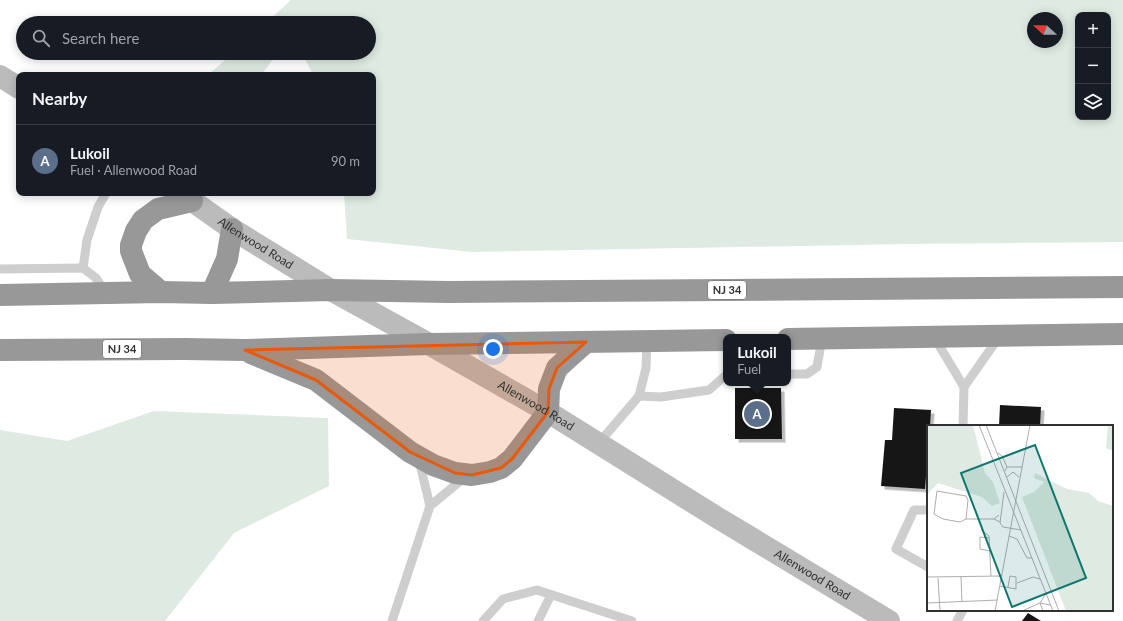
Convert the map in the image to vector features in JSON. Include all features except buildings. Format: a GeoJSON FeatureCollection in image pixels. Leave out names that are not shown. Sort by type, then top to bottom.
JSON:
{"type":"FeatureCollection","features":[{"type":"Feature","properties":{"kind":"highway"},"geometry":{"type":"LineString","coordinates":[[161,292],[140,274],[131,251],[132,245],[136,231],[143,220],[158,209],[187,197]]}},
{"type":"Feature","properties":{"kind":"highway"},"geometry":{"type":"LineString","coordinates":[[212,293],[227,258],[232,229]]}},
{"type":"Feature","properties":{"kind":"highway","name":"NJ 34"},"geometry":{"type":"LineString","coordinates":[[331,290],[449,292],[1123,287]]}},
{"type":"Feature","properties":{"kind":"highway"},"geometry":{"type":"LineString","coordinates":[[0,295],[161,292],[212,293],[331,290]]}},
{"type":"Feature","properties":{"kind":"highway"},"geometry":{"type":"LineString","coordinates":[[791,339],[933,336],[1119,337]]}},
{"type":"Feature","properties":{"kind":"highway","name":"NJ 34"},"geometry":{"type":"LineString","coordinates":[[0,350],[185,348],[245,350],[429,344],[723,340]]}},
{"type":"Feature","properties":{"kind":"highway"},"geometry":{"type":"LineString","coordinates":[[245,350],[316,380],[390,438],[418,457],[433,465],[455,473],[468,475],[490,472],[501,468],[512,459],[548,412],[549,389],[557,368],[586,342]]}},
{"type":"Feature","properties":{"kind":"street"},"geometry":{"type":"LineString","coordinates":[[0,76],[16,86]]}},
{"type":"Feature","properties":{"kind":"street","name":"Allenwood Road"},"geometry":{"type":"LineString","coordinates":[[187,197],[232,229],[331,290],[548,412],[868,612],[889,621]]}},
{"type":"Feature","properties":{"kind":"lane"},"geometry":{"type":"LineString","coordinates":[[83,268],[87,240],[98,207],[104,196]]}},
{"type":"Feature","properties":{"kind":"lane"},"geometry":{"type":"LineString","coordinates":[[0,269],[83,268],[96,278],[106,293]]}},
{"type":"Feature","properties":{"kind":"lane"},"geometry":{"type":"LineString","coordinates":[[933,336],[964,387],[963,425]]}},
{"type":"Feature","properties":{"kind":"lane"},"geometry":{"type":"LineString","coordinates":[[964,387],[1000,336]]}},
{"type":"Feature","properties":{"kind":"lane"},"geometry":{"type":"LineString","coordinates":[[791,374],[806,374],[817,367],[822,338]]}},
{"type":"Feature","properties":{"kind":"lane"},"geometry":{"type":"LineString","coordinates":[[598,444],[639,396],[646,368],[647,341]]}},
{"type":"Feature","properties":{"kind":"lane"},"geometry":{"type":"LineString","coordinates":[[639,396],[661,397],[709,390],[723,378]]}},
{"type":"Feature","properties":{"kind":"lane"},"geometry":{"type":"LineString","coordinates":[[392,621],[430,506],[418,457]]}},
{"type":"Feature","properties":{"kind":"lane"},"geometry":{"type":"LineString","coordinates":[[430,506],[468,475]]}},
{"type":"Feature","properties":{"kind":"lane"},"geometry":{"type":"LineString","coordinates":[[927,510],[914,510],[896,549],[927,566]]}},
{"type":"Feature","properties":{"kind":"lane"},"geometry":{"type":"LineString","coordinates":[[483,621],[504,599],[537,590],[632,621]]}},
{"type":"Feature","properties":{"kind":"lane"},"geometry":{"type":"LineString","coordinates":[[538,621],[551,595]]}},
{"type":"Feature","properties":{"kind":"lane"},"geometry":{"type":"LineString","coordinates":[[957,621],[962,611]]}},
{"type":"Feature","properties":{"kind":"highlighted area"},"geometry":{"type":"Polygon","coordinates":[[[586,342],[557,368],[549,389],[548,412],[512,459],[501,468],[472,475],[455,473],[410,452],[316,380],[245,350],[586,342]]]}},
{"type":"Feature","properties":{"kind":"shaded area"},"geometry":{"type":"Polygon","coordinates":[[[291,0],[1123,0],[1123,242],[905,244],[472,252],[347,239],[344,196],[376,196],[376,72],[312,72],[306,60],[376,60],[376,16],[274,16],[291,0]]]}},
{"type":"Feature","properties":{"kind":"shaded area"},"geometry":{"type":"Polygon","coordinates":[[[225,60],[273,60],[263,72],[211,72],[225,60]]]}},
{"type":"Feature","properties":{"kind":"shaded area"},"geometry":{"type":"Polygon","coordinates":[[[154,411],[328,418],[329,486],[234,533],[165,621],[0,621],[0,430],[67,441],[154,411]]]}},
{"type":"Feature","properties":{"kind":"place","name":"Lukoil"},"geometry":{"type":"Point","coordinates":[757,414]}}]}
